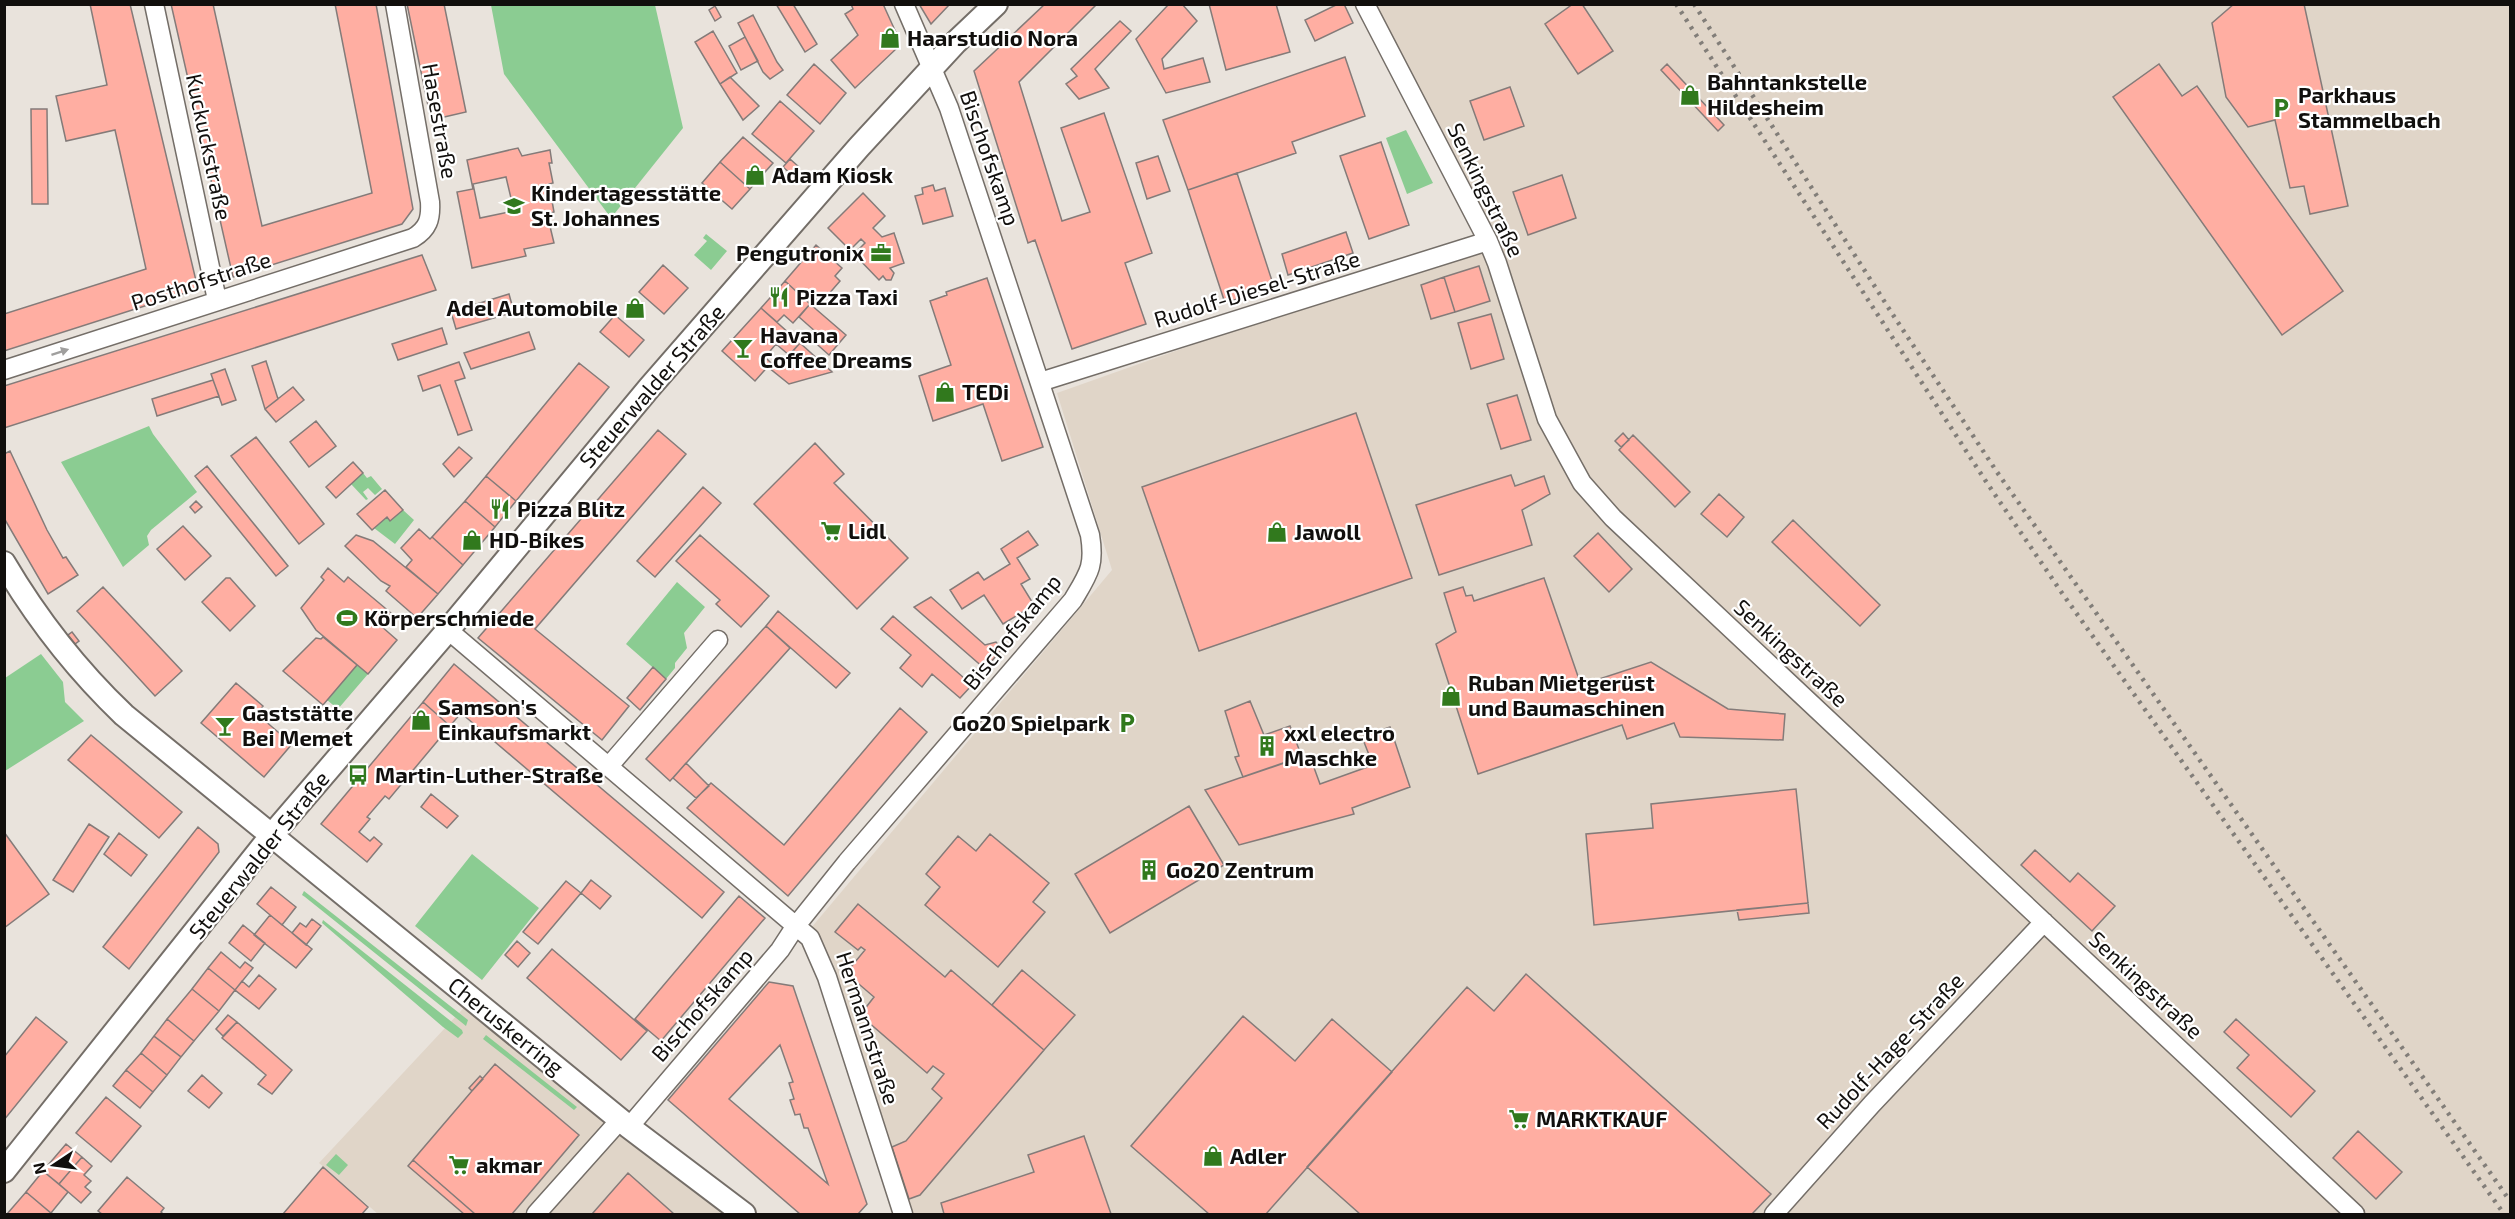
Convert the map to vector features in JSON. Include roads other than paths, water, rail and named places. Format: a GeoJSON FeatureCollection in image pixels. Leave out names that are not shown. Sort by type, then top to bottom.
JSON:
{"type":"FeatureCollection","features":[{"type":"Feature","properties":{"kind":"street","name":"Kuckuckstraße"},"geometry":{"type":"LineString","coordinates":[[154,4],[217,300]]}},
{"type":"Feature","properties":{"kind":"street","name":"Hasestraße"},"geometry":{"type":"LineString","coordinates":[[395,4],[430,202],[429,222],[420,234],[412,238]]}},
{"type":"Feature","properties":{"kind":"street","name":"Bischofskamp"},"geometry":{"type":"LineString","coordinates":[[536,1215],[624,1124],[780,950],[795,927],[847,862],[1072,600],[1088,576],[1093,557],[1090,535],[933,68],[904,4]]}},
{"type":"Feature","properties":{"kind":"street","name":"Steuerwalder Straße"},"geometry":{"type":"LineString","coordinates":[[4,1171],[271,836],[448,630],[649,388],[801,211],[933,68],[996,4]]}},
{"type":"Feature","properties":{"kind":"street","name":"Senkingstraße"},"geometry":{"type":"LineString","coordinates":[[1365,4],[1488,241],[1547,419],[1582,483],[1612,518],[2355,1215]]}},
{"type":"Feature","properties":{"kind":"street","name":"Posthofstraße"},"geometry":{"type":"LineString","coordinates":[[4,370],[412,238]]}},
{"type":"Feature","properties":{"kind":"street","name":"Rudolf-Diesel-Straße"},"geometry":{"type":"LineString","coordinates":[[1040,382],[1488,241]]}},
{"type":"Feature","properties":{"kind":"street"},"geometry":{"type":"LineString","coordinates":[[4,563],[45,625],[105,696],[140,729],[271,836]]}},
{"type":"Feature","properties":{"kind":"street","name":"Hermannstraße"},"geometry":{"type":"LineString","coordinates":[[448,630],[810,938],[818,952],[903,1215]]}},
{"type":"Feature","properties":{"kind":"street"},"geometry":{"type":"LineString","coordinates":[[609,766],[718,640]]}},
{"type":"Feature","properties":{"kind":"street","name":"Cheruskerring"},"geometry":{"type":"LineString","coordinates":[[271,836],[624,1124],[744,1215]]}},
{"type":"Feature","properties":{"kind":"street","name":"Rudolf-Hage-Straße"},"geometry":{"type":"LineString","coordinates":[[1774,1215],[1872,1104],[2044,922]]}},
{"type":"Feature","properties":{"kind":"railway"},"geometry":{"type":"LineString","coordinates":[[1676,4],[1985,480],[2062,593],[2504,1214]]}},
{"type":"Feature","properties":{"kind":"railway"},"geometry":{"type":"LineString","coordinates":[[1694,4],[1895,318],[1997,472],[2510,1201]]}},
{"type":"Feature","properties":{"kind":"place","name":"Haarstudio Nora"},"geometry":{"type":"Point","coordinates":[890,38]}},
{"type":"Feature","properties":{"kind":"place","name":"Bahntankstelle Hildesheim"},"geometry":{"type":"Point","coordinates":[1690,95]}},
{"type":"Feature","properties":{"kind":"place","name":"Parkhaus Stammelbach"},"geometry":{"type":"Point","coordinates":[2281,108]}},
{"type":"Feature","properties":{"kind":"place","name":"Adam Kiosk"},"geometry":{"type":"Point","coordinates":[755,175]}},
{"type":"Feature","properties":{"kind":"place","name":"Kindertagesstätte St. Johannes"},"geometry":{"type":"Point","coordinates":[514,206]}},
{"type":"Feature","properties":{"kind":"place","name":"Pengutronix"},"geometry":{"type":"Point","coordinates":[881,253]}},
{"type":"Feature","properties":{"kind":"place","name":"Pizza Taxi"},"geometry":{"type":"Point","coordinates":[779,297]}},
{"type":"Feature","properties":{"kind":"place","name":"Adel Automobile"},"geometry":{"type":"Point","coordinates":[635,308]}},
{"type":"Feature","properties":{"kind":"place","name":"Havana Coffee Dreams"},"geometry":{"type":"Point","coordinates":[743,348]}},
{"type":"Feature","properties":{"kind":"place","name":"TEDi"},"geometry":{"type":"Point","coordinates":[945,392]}},
{"type":"Feature","properties":{"kind":"place","name":"Pizza Blitz"},"geometry":{"type":"Point","coordinates":[500,509]}},
{"type":"Feature","properties":{"kind":"place","name":"Lidl"},"geometry":{"type":"Point","coordinates":[831,531]}},
{"type":"Feature","properties":{"kind":"place","name":"Jawoll"},"geometry":{"type":"Point","coordinates":[1277,532]}},
{"type":"Feature","properties":{"kind":"place","name":"HD-Bikes"},"geometry":{"type":"Point","coordinates":[472,540]}},
{"type":"Feature","properties":{"kind":"place","name":"Körperschmiede"},"geometry":{"type":"Point","coordinates":[347,618]}},
{"type":"Feature","properties":{"kind":"place","name":"Ruban Mietgerüst und Baumaschinen"},"geometry":{"type":"Point","coordinates":[1451,696]}},
{"type":"Feature","properties":{"kind":"place","name":"Samson's Einkaufsmarkt"},"geometry":{"type":"Point","coordinates":[421,720]}},
{"type":"Feature","properties":{"kind":"place","name":"Go20 Spielpark"},"geometry":{"type":"Point","coordinates":[1127,723]}},
{"type":"Feature","properties":{"kind":"place","name":"Gaststätte Bei Memet"},"geometry":{"type":"Point","coordinates":[225,726]}},
{"type":"Feature","properties":{"kind":"place","name":"xxl electro Maschke"},"geometry":{"type":"Point","coordinates":[1267,746]}},
{"type":"Feature","properties":{"kind":"place","name":"Martin-Luther-Straße"},"geometry":{"type":"Point","coordinates":[358,775]}},
{"type":"Feature","properties":{"kind":"place","name":"Go20 Zentrum"},"geometry":{"type":"Point","coordinates":[1149,870]}},
{"type":"Feature","properties":{"kind":"place","name":"MARKTKAUF"},"geometry":{"type":"Point","coordinates":[1519,1119]}},
{"type":"Feature","properties":{"kind":"place","name":"Adler"},"geometry":{"type":"Point","coordinates":[1213,1156]}},
{"type":"Feature","properties":{"kind":"place","name":"akmar"},"geometry":{"type":"Point","coordinates":[459,1165]}}]}
